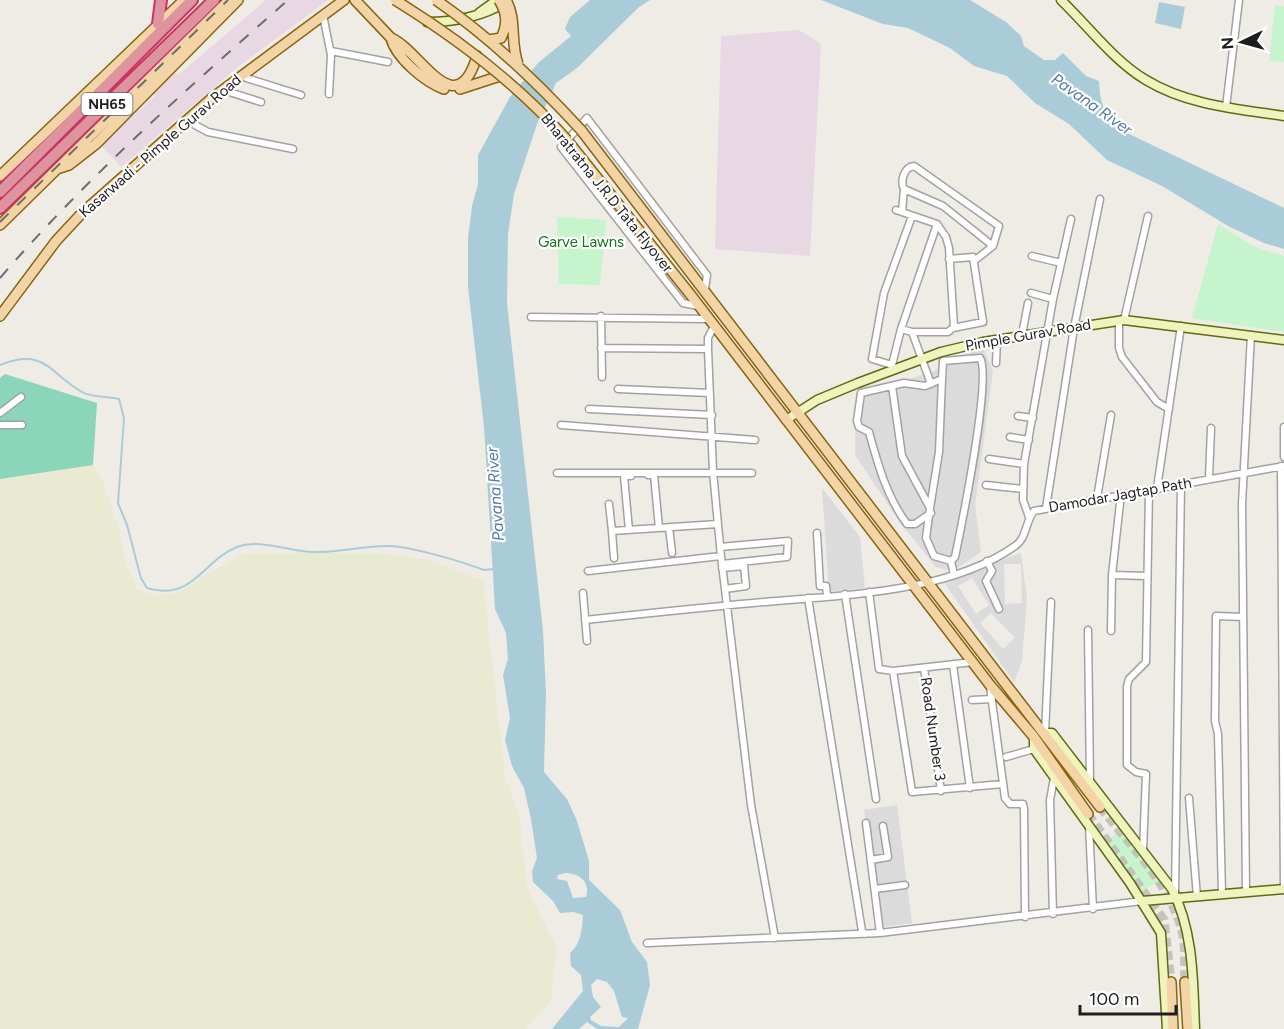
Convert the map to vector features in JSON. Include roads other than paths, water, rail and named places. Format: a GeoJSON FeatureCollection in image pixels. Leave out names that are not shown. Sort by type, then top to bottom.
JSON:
{"type":"FeatureCollection","features":[{"type":"Feature","properties":{"kind":"highway"},"geometry":{"type":"LineString","coordinates":[[158,24],[161,0]]}},
{"type":"Feature","properties":{"kind":"highway","name":"NH65"},"geometry":{"type":"LineString","coordinates":[[0,192],[192,0]]}},
{"type":"Feature","properties":{"kind":"highway","name":"NH65"},"geometry":{"type":"LineString","coordinates":[[0,208],[214,0]]}},
{"type":"Feature","properties":{"kind":"main road"},"geometry":{"type":"LineString","coordinates":[[0,176],[184,0]]}},
{"type":"Feature","properties":{"kind":"main road"},"geometry":{"type":"LineString","coordinates":[[0,225],[229,0]]}},
{"type":"Feature","properties":{"kind":"main road"},"geometry":{"type":"LineString","coordinates":[[55,170],[69,165],[96,144],[238,0]]}},
{"type":"Feature","properties":{"kind":"main road","name":"Kasarwadi - Pimple Gurav Road"},"geometry":{"type":"LineString","coordinates":[[0,316],[67,228],[186,120],[240,76],[344,0]]}},
{"type":"Feature","properties":{"kind":"main road"},"geometry":{"type":"LineString","coordinates":[[355,0],[391,38],[394,47],[410,65],[442,89],[456,90],[500,76]]}},
{"type":"Feature","properties":{"kind":"main road","name":"Bharatratna J.R.D Tata Flyover"},"geometry":{"type":"LineString","coordinates":[[395,0],[456,39],[477,56],[567,140],[699,306],[972,662],[1034,737],[1088,814]]}},
{"type":"Feature","properties":{"kind":"main road","name":"Bharatratna J.R.D Tata Flyover"},"geometry":{"type":"LineString","coordinates":[[435,0],[489,40],[518,65],[580,130],[930,581],[1100,807]]}},
{"type":"Feature","properties":{"kind":"main road"},"geometry":{"type":"LineString","coordinates":[[489,40],[501,38],[505,30],[505,11],[498,0]]}},
{"type":"Feature","properties":{"kind":"main road"},"geometry":{"type":"LineString","coordinates":[[507,0],[511,9],[512,41],[518,65]]}},
{"type":"Feature","properties":{"kind":"main road"},"geometry":{"type":"LineString","coordinates":[[391,38],[399,41],[436,78],[449,84],[461,83],[468,78],[477,56]]}},
{"type":"Feature","properties":{"kind":"main road"},"geometry":{"type":"LineString","coordinates":[[1171,982],[1173,1029]]}},
{"type":"Feature","properties":{"kind":"main road"},"geometry":{"type":"LineString","coordinates":[[1185,982],[1188,1029]]}},
{"type":"Feature","properties":{"kind":"street"},"geometry":{"type":"LineString","coordinates":[[388,0],[426,22],[457,20],[490,11],[507,0]]}},
{"type":"Feature","properties":{"kind":"street"},"geometry":{"type":"LineString","coordinates":[[478,13],[498,0]]}},
{"type":"Feature","properties":{"kind":"street"},"geometry":{"type":"LineString","coordinates":[[1061,0],[1144,79],[1183,97],[1226,107],[1284,116]]}},
{"type":"Feature","properties":{"kind":"street"},"geometry":{"type":"LineString","coordinates":[[1226,107],[1239,0]]}},
{"type":"Feature","properties":{"kind":"street"},"geometry":{"type":"LineString","coordinates":[[323,15],[331,51],[328,94]]}},
{"type":"Feature","properties":{"kind":"street"},"geometry":{"type":"LineString","coordinates":[[331,51],[388,62]]}},
{"type":"Feature","properties":{"kind":"street"},"geometry":{"type":"LineString","coordinates":[[240,76],[301,95]]}},
{"type":"Feature","properties":{"kind":"street"},"geometry":{"type":"LineString","coordinates":[[223,90],[261,102]]}},
{"type":"Feature","properties":{"kind":"street"},"geometry":{"type":"LineString","coordinates":[[699,306],[683,303],[561,147],[587,118],[707,275],[705,290]]}},
{"type":"Feature","properties":{"kind":"street"},"geometry":{"type":"LineString","coordinates":[[186,120],[208,132],[293,149]]}},
{"type":"Feature","properties":{"kind":"street"},"geometry":{"type":"LineString","coordinates":[[953,328],[946,237],[937,224],[899,211],[904,189],[902,182],[906,171],[914,166],[999,226],[993,246],[974,261]]}},
{"type":"Feature","properties":{"kind":"street"},"geometry":{"type":"LineString","coordinates":[[904,189],[943,206],[993,246]]}},
{"type":"Feature","properties":{"kind":"street"},"geometry":{"type":"LineString","coordinates":[[1046,508],[1074,328],[1100,199]]}},
{"type":"Feature","properties":{"kind":"street"},"geometry":{"type":"LineString","coordinates":[[912,216],[884,293],[872,359],[892,365],[901,329],[937,224]]}},
{"type":"Feature","properties":{"kind":"street"},"geometry":{"type":"LineString","coordinates":[[1148,216],[1122,321],[1119,348],[1122,357],[1157,402],[1169,409]]}},
{"type":"Feature","properties":{"kind":"street"},"geometry":{"type":"LineString","coordinates":[[1029,517],[1023,500],[1024,465],[1053,299],[1071,219]]}},
{"type":"Feature","properties":{"kind":"street"},"geometry":{"type":"LineString","coordinates":[[901,329],[912,333],[948,332],[953,328],[983,322],[972,255],[949,259]]}},
{"type":"Feature","properties":{"kind":"street"},"geometry":{"type":"LineString","coordinates":[[1032,256],[1061,263]]}},
{"type":"Feature","properties":{"kind":"street"},"geometry":{"type":"LineString","coordinates":[[1031,293],[1053,299]]}},
{"type":"Feature","properties":{"kind":"street"},"geometry":{"type":"LineString","coordinates":[[1022,335],[1028,303]]}},
{"type":"Feature","properties":{"kind":"street"},"geometry":{"type":"LineString","coordinates":[[601,316],[602,377]]}},
{"type":"Feature","properties":{"kind":"street"},"geometry":{"type":"LineString","coordinates":[[531,317],[601,316],[711,322],[708,348],[713,472],[720,547],[751,805],[775,938]]}},
{"type":"Feature","properties":{"kind":"street","name":"Pimple Gurav Road"},"geometry":{"type":"LineString","coordinates":[[786,420],[798,411],[858,383],[921,362],[951,349],[997,339],[1122,321],[1181,326],[1284,340]]}},
{"type":"Feature","properties":{"kind":"street"},"geometry":{"type":"LineString","coordinates":[[1157,488],[1181,326]]}},
{"type":"Feature","properties":{"kind":"street"},"geometry":{"type":"LineString","coordinates":[[912,333],[931,384]]}},
{"type":"Feature","properties":{"kind":"street"},"geometry":{"type":"LineString","coordinates":[[1246,892],[1244,472],[1251,335]]}},
{"type":"Feature","properties":{"kind":"street"},"geometry":{"type":"LineString","coordinates":[[996,363],[997,339]]}},
{"type":"Feature","properties":{"kind":"street"},"geometry":{"type":"LineString","coordinates":[[601,348],[708,348]]}},
{"type":"Feature","properties":{"kind":"street"},"geometry":{"type":"LineString","coordinates":[[969,357],[982,360],[982,378],[970,489],[955,557],[951,561],[934,556],[926,538],[939,452],[943,361],[969,357]]}},
{"type":"Feature","properties":{"kind":"street"},"geometry":{"type":"LineString","coordinates":[[931,510],[915,524],[907,524],[882,477],[869,432],[859,427],[861,393],[904,383],[921,387],[942,379]]}},
{"type":"Feature","properties":{"kind":"street"},"geometry":{"type":"LineString","coordinates":[[892,386],[902,456],[931,510]]}},
{"type":"Feature","properties":{"kind":"street"},"geometry":{"type":"LineString","coordinates":[[618,389],[710,393]]}},
{"type":"Feature","properties":{"kind":"street"},"geometry":{"type":"LineString","coordinates":[[0,413],[21,397]]}},
{"type":"Feature","properties":{"kind":"street"},"geometry":{"type":"LineString","coordinates":[[589,409],[712,415]]}},
{"type":"Feature","properties":{"kind":"street"},"geometry":{"type":"LineString","coordinates":[[1097,498],[1111,415]]}},
{"type":"Feature","properties":{"kind":"street"},"geometry":{"type":"LineString","coordinates":[[1018,416],[1033,417]]}},
{"type":"Feature","properties":{"kind":"street"},"geometry":{"type":"LineString","coordinates":[[0,425],[22,425]]}},
{"type":"Feature","properties":{"kind":"street"},"geometry":{"type":"LineString","coordinates":[[561,425],[755,441]]}},
{"type":"Feature","properties":{"kind":"street"},"geometry":{"type":"LineString","coordinates":[[1284,427],[1284,458]]}},
{"type":"Feature","properties":{"kind":"street"},"geometry":{"type":"LineString","coordinates":[[1209,478],[1210,428]]}},
{"type":"Feature","properties":{"kind":"street"},"geometry":{"type":"LineString","coordinates":[[1010,437],[1029,440]]}},
{"type":"Feature","properties":{"kind":"street"},"geometry":{"type":"LineString","coordinates":[[988,459],[1024,465]]}},
{"type":"Feature","properties":{"kind":"street"},"geometry":{"type":"LineString","coordinates":[[647,943],[880,933],[1053,914],[1176,897],[1284,889],[1283,466]]}},
{"type":"Feature","properties":{"kind":"street","name":"Damodar Jagtap Path"},"geometry":{"type":"LineString","coordinates":[[585,620],[869,592],[930,581],[954,575],[1016,546],[1024,536],[1029,517],[1034,511],[1283,466]]}},
{"type":"Feature","properties":{"kind":"street"},"geometry":{"type":"LineString","coordinates":[[557,473],[752,472]]}},
{"type":"Feature","properties":{"kind":"street"},"geometry":{"type":"LineString","coordinates":[[629,530],[624,477],[654,475],[659,528]]}},
{"type":"Feature","properties":{"kind":"street"},"geometry":{"type":"LineString","coordinates":[[1176,897],[1181,484]]}},
{"type":"Feature","properties":{"kind":"street"},"geometry":{"type":"LineString","coordinates":[[986,485],[1023,489]]}},
{"type":"Feature","properties":{"kind":"street"},"geometry":{"type":"LineString","coordinates":[[1143,851],[1146,774],[1136,772],[1126,765],[1127,686],[1129,679],[1146,662],[1149,490]]}},
{"type":"Feature","properties":{"kind":"street"},"geometry":{"type":"LineString","coordinates":[[1111,631],[1112,575],[1121,494]]}},
{"type":"Feature","properties":{"kind":"street"},"geometry":{"type":"LineString","coordinates":[[609,504],[614,558]]}},
{"type":"Feature","properties":{"kind":"street"},"geometry":{"type":"LineString","coordinates":[[612,531],[718,524]]}},
{"type":"Feature","properties":{"kind":"street"},"geometry":{"type":"LineString","coordinates":[[669,527],[672,554]]}},
{"type":"Feature","properties":{"kind":"street"},"geometry":{"type":"LineString","coordinates":[[817,533],[819,586],[826,586],[827,596]]}},
{"type":"Feature","properties":{"kind":"street"},"geometry":{"type":"LineString","coordinates":[[588,571],[787,557],[788,541],[720,547]]}},
{"type":"Feature","properties":{"kind":"street"},"geometry":{"type":"LineString","coordinates":[[951,561],[954,575]]}},
{"type":"Feature","properties":{"kind":"street"},"geometry":{"type":"LineString","coordinates":[[987,561],[992,572],[986,581],[999,609]]}},
{"type":"Feature","properties":{"kind":"street"},"geometry":{"type":"LineString","coordinates":[[722,563],[744,566],[746,569],[746,586],[725,589]]}},
{"type":"Feature","properties":{"kind":"street"},"geometry":{"type":"LineString","coordinates":[[1112,575],[1147,576]]}},
{"type":"Feature","properties":{"kind":"street"},"geometry":{"type":"LineString","coordinates":[[869,592],[878,666],[883,670],[894,671],[972,662]]}},
{"type":"Feature","properties":{"kind":"street"},"geometry":{"type":"LineString","coordinates":[[583,593],[586,640]]}},
{"type":"Feature","properties":{"kind":"street"},"geometry":{"type":"LineString","coordinates":[[845,594],[876,800]]}},
{"type":"Feature","properties":{"kind":"street"},"geometry":{"type":"LineString","coordinates":[[808,598],[862,931],[866,934]]}},
{"type":"Feature","properties":{"kind":"street"},"geometry":{"type":"LineString","coordinates":[[1051,602],[1045,733],[1052,733],[1176,897],[1188,928],[1195,1029]]}},
{"type":"Feature","properties":{"kind":"street"},"geometry":{"type":"LineString","coordinates":[[1222,894],[1218,734],[1215,721],[1216,616],[1243,617]]}},
{"type":"Feature","properties":{"kind":"street"},"geometry":{"type":"LineString","coordinates":[[1089,630],[1090,782]]}},
{"type":"Feature","properties":{"kind":"street"},"geometry":{"type":"LineString","coordinates":[[953,665],[970,788]]}},
{"type":"Feature","properties":{"kind":"street","name":"Road Number 3"},"geometry":{"type":"LineString","coordinates":[[924,668],[941,791]]}},
{"type":"Feature","properties":{"kind":"street"},"geometry":{"type":"LineString","coordinates":[[894,671],[910,790],[917,794],[1003,784]]}},
{"type":"Feature","properties":{"kind":"street"},"geometry":{"type":"LineString","coordinates":[[990,685],[1007,802],[1023,804],[1024,809],[1025,917]]}},
{"type":"Feature","properties":{"kind":"street"},"geometry":{"type":"LineString","coordinates":[[972,700],[992,699]]}},
{"type":"Feature","properties":{"kind":"street"},"geometry":{"type":"LineString","coordinates":[[1034,737],[1034,749],[1142,901],[1161,933],[1167,1029]]}},
{"type":"Feature","properties":{"kind":"street"},"geometry":{"type":"LineString","coordinates":[[1006,757],[1034,749]]}},
{"type":"Feature","properties":{"kind":"street"},"geometry":{"type":"LineString","coordinates":[[1053,914],[1050,800],[1054,778]]}},
{"type":"Feature","properties":{"kind":"street"},"geometry":{"type":"LineString","coordinates":[[1189,798],[1197,897]]}},
{"type":"Feature","properties":{"kind":"street"},"geometry":{"type":"LineString","coordinates":[[866,823],[880,933]]}},
{"type":"Feature","properties":{"kind":"street"},"geometry":{"type":"LineString","coordinates":[[1089,825],[1093,909]]}},
{"type":"Feature","properties":{"kind":"street"},"geometry":{"type":"LineString","coordinates":[[871,860],[888,857],[883,826]]}},
{"type":"Feature","properties":{"kind":"street"},"geometry":{"type":"LineString","coordinates":[[875,890],[905,885]]}},
{"type":"Feature","properties":{"kind":"water","name":"Pavana River"},"geometry":{"type":"Polygon","coordinates":[[[590,0],[650,0],[639,7],[577,68],[556,83],[537,124],[514,194],[508,234],[507,303],[543,631],[546,693],[544,772],[567,799],[577,821],[589,861],[589,880],[620,910],[632,942],[647,962],[650,985],[638,1029],[597,1029],[587,1022],[579,1029],[552,1029],[583,991],[581,975],[571,966],[570,953],[579,941],[583,915],[573,912],[560,913],[553,901],[533,882],[532,871],[537,858],[531,819],[524,788],[512,766],[505,740],[510,718],[503,675],[508,659],[506,633],[495,609],[484,427],[468,287],[468,238],[472,206],[478,184],[478,155],[510,97],[538,63],[571,36],[565,29],[570,17],[590,0]],[[565,873],[558,875],[557,879],[567,881],[573,898],[586,897],[587,887],[583,879],[565,873]],[[597,979],[591,985],[593,997],[601,1007],[590,1017],[591,1020],[601,1026],[619,1027],[628,1018],[622,1017],[614,991],[607,982],[597,979]]]}},
{"type":"Feature","properties":{"kind":"water","name":"Pavana River"},"geometry":{"type":"Polygon","coordinates":[[[821,0],[970,0],[1006,22],[1021,36],[1024,46],[1044,60],[1055,60],[1063,53],[1086,76],[1099,81],[1105,110],[1125,132],[1284,208],[1284,249],[1264,243],[1228,226],[1162,186],[1107,160],[1069,124],[1035,103],[1007,76],[974,66],[950,48],[908,28],[883,24],[821,0]]]}},
{"type":"Feature","properties":{"kind":"water"},"geometry":{"type":"Polygon","coordinates":[[[1159,2],[1185,7],[1181,29],[1155,23],[1159,2]]]}},
{"type":"Feature","properties":{"kind":"waterway"},"geometry":{"type":"LineString","coordinates":[[0,365],[15,360],[37,361],[86,394],[119,399],[124,418],[118,503],[127,525],[141,578],[147,588],[163,591],[187,585],[225,553],[237,547],[256,544],[314,552],[391,546],[438,555],[484,570],[494,569]]}},
{"type":"Feature","properties":{"kind":"tunnel"},"geometry":{"type":"LineString","coordinates":[[1100,807],[1147,865],[1168,897],[1182,931],[1185,982]]}},
{"type":"Feature","properties":{"kind":"tunnel"},"geometry":{"type":"LineString","coordinates":[[1088,814],[1164,920],[1171,982]]}},
{"type":"Feature","properties":{"kind":"railway"},"geometry":{"type":"LineString","coordinates":[[0,222],[228,0]]}},
{"type":"Feature","properties":{"kind":"railway"},"geometry":{"type":"LineString","coordinates":[[0,278],[103,168],[288,0]]}},
{"type":"Feature","properties":{"kind":"park label","name":"Garve Lawns"},"geometry":{"type":"Point","coordinates":[581,242]}}]}
